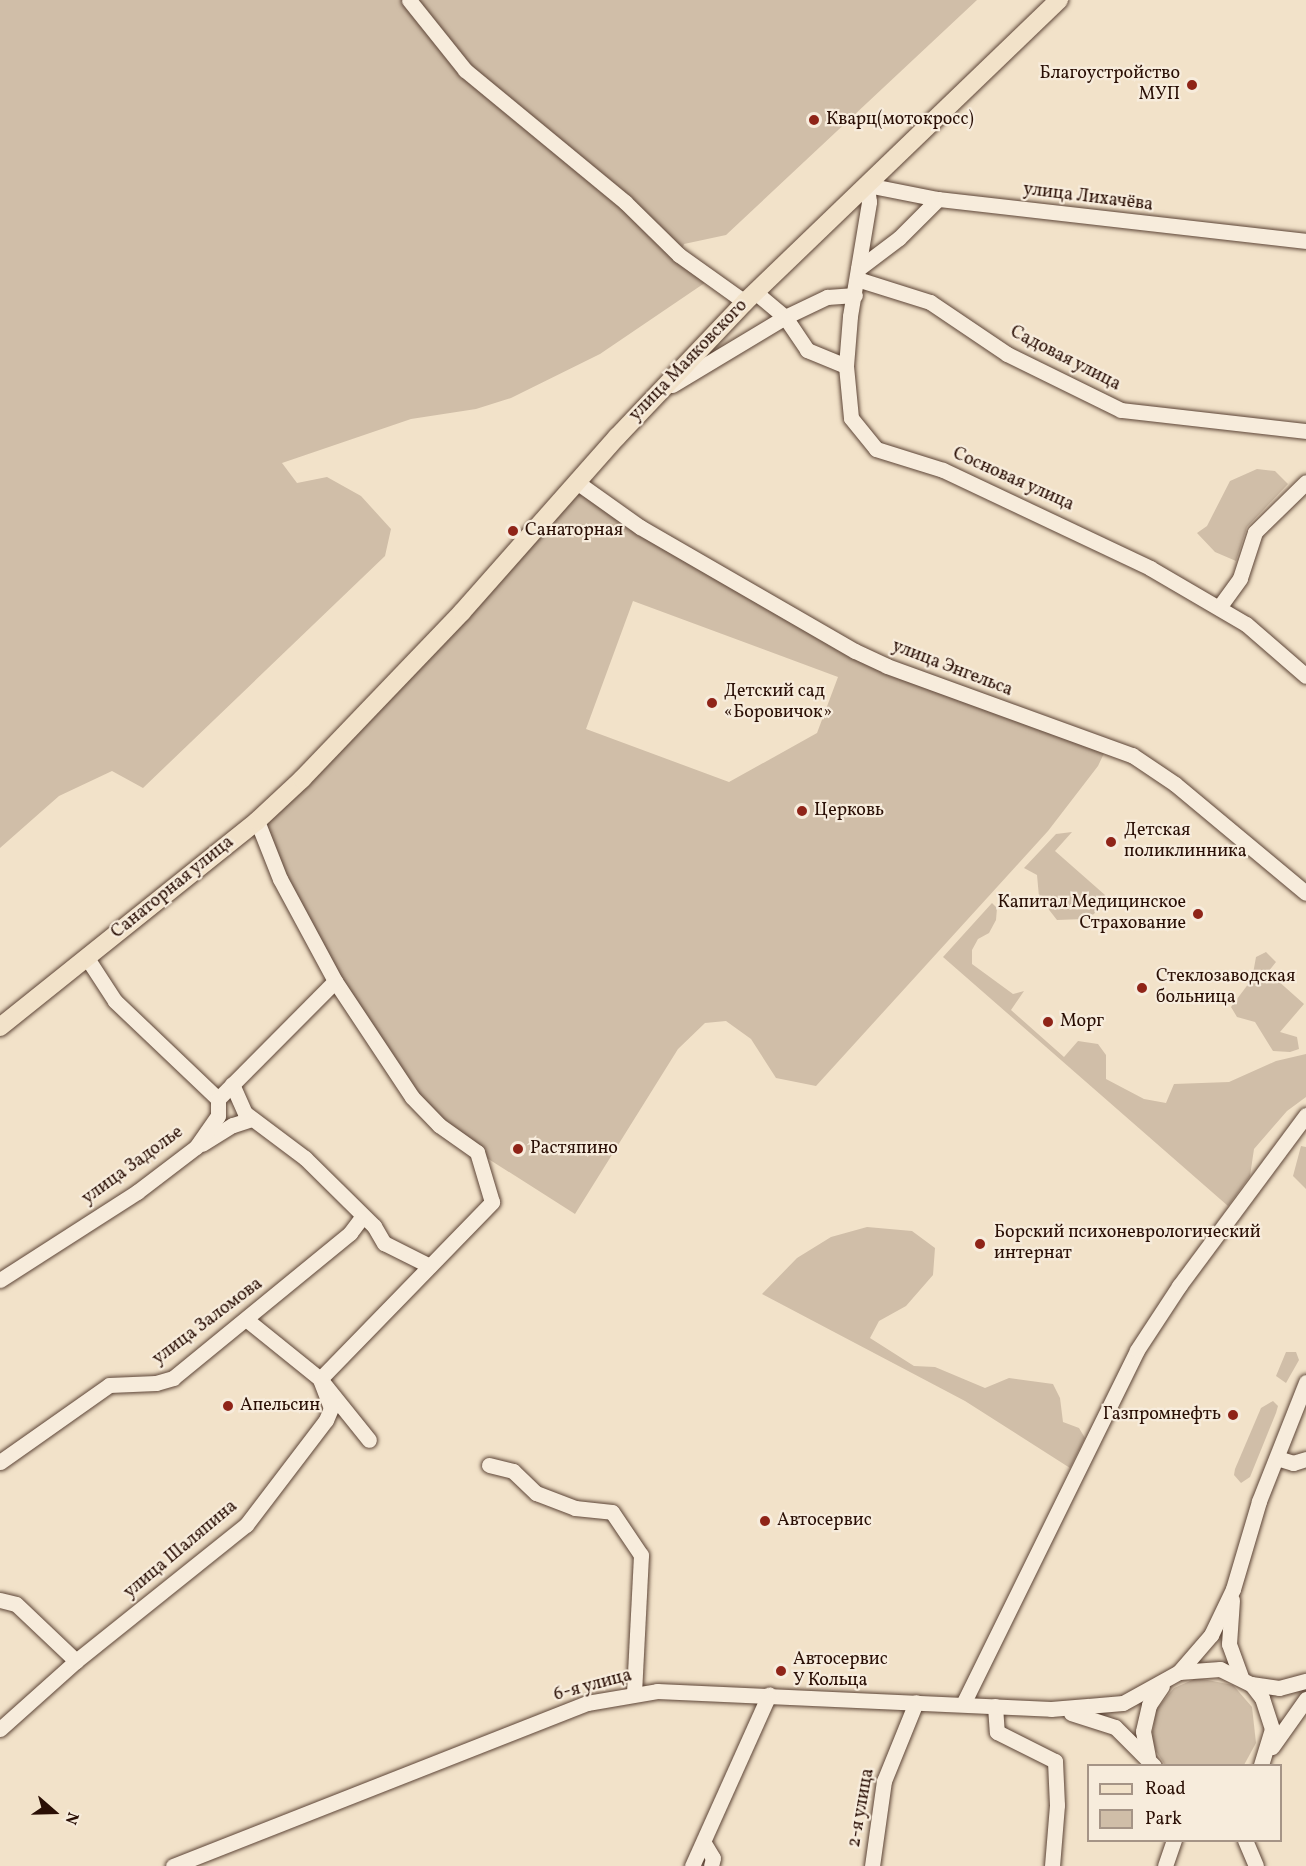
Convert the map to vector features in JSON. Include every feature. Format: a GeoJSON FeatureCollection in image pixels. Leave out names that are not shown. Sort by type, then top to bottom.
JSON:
{"type":"FeatureCollection","features":[{"type":"Feature","properties":{"kind":"main road","name":"улица Маяковского"},"geometry":{"type":"LineString","coordinates":[[339,742],[655,397],[750,297],[1059,0]]}},
{"type":"Feature","properties":{"kind":"main road","name":"Санаторная улица"},"geometry":{"type":"LineString","coordinates":[[0,1027],[257,821],[339,742]]}},
{"type":"Feature","properties":{"kind":"street"},"geometry":{"type":"LineString","coordinates":[[409,0],[465,70],[625,202],[680,255],[785,317],[807,350],[846,366]]}},
{"type":"Feature","properties":{"kind":"street","name":"улица Лихачёва"},"geometry":{"type":"LineString","coordinates":[[867,185],[938,199],[1306,241]]}},
{"type":"Feature","properties":{"kind":"street","name":"Сосновая улица"},"geometry":{"type":"LineString","coordinates":[[867,185],[869,202],[857,274],[846,366],[851,418],[876,449],[943,470],[1066,525],[1220,606],[1306,676]]}},
{"type":"Feature","properties":{"kind":"street"},"geometry":{"type":"LineString","coordinates":[[857,274],[931,210],[938,199]]}},
{"type":"Feature","properties":{"kind":"street","name":"Садовая улица"},"geometry":{"type":"LineString","coordinates":[[857,274],[930,302],[1007,354],[1121,410],[1306,431]]}},
{"type":"Feature","properties":{"kind":"street"},"geometry":{"type":"LineString","coordinates":[[655,397],[785,317],[827,297],[855,295]]}},
{"type":"Feature","properties":{"kind":"street"},"geometry":{"type":"LineString","coordinates":[[1220,606],[1240,578],[1255,532],[1306,482]]}},
{"type":"Feature","properties":{"kind":"street","name":"улица Энгельса"},"geometry":{"type":"LineString","coordinates":[[578,483],[640,528],[855,651],[887,666],[1132,755],[1175,784],[1306,893]]}},
{"type":"Feature","properties":{"kind":"street"},"geometry":{"type":"LineString","coordinates":[[257,821],[280,879],[335,981],[412,1097],[439,1125],[477,1152],[492,1202],[320,1379]]}},
{"type":"Feature","properties":{"kind":"street"},"geometry":{"type":"LineString","coordinates":[[87,958],[115,1001],[218,1099]]}},
{"type":"Feature","properties":{"kind":"street","name":"улица Задолье"},"geometry":{"type":"LineString","coordinates":[[0,1280],[137,1192],[196,1148],[218,1116],[218,1099],[335,981]]}},
{"type":"Feature","properties":{"kind":"street"},"geometry":{"type":"LineString","coordinates":[[232,1084],[239,1107],[305,1158],[363,1216],[384,1243],[430,1266]]}},
{"type":"Feature","properties":{"kind":"street"},"geometry":{"type":"LineString","coordinates":[[963,1704],[1137,1350],[1179,1286],[1306,1115]]}},
{"type":"Feature","properties":{"kind":"street"},"geometry":{"type":"LineString","coordinates":[[196,1148],[233,1125],[252,1119]]}},
{"type":"Feature","properties":{"kind":"street","name":"улица Заломова"},"geometry":{"type":"LineString","coordinates":[[0,1462],[110,1385],[156,1383],[173,1378],[247,1320],[350,1233],[363,1216]]}},
{"type":"Feature","properties":{"kind":"street"},"geometry":{"type":"LineString","coordinates":[[247,1320],[320,1379],[369,1440]]}},
{"type":"Feature","properties":{"kind":"street","name":"улица Шаляпина"},"geometry":{"type":"LineString","coordinates":[[0,1729],[76,1661],[246,1525],[326,1420],[331,1408],[320,1379]]}},
{"type":"Feature","properties":{"kind":"street"},"geometry":{"type":"LineString","coordinates":[[1051,1709],[1123,1703],[1164,1684],[1179,1672],[1211,1635],[1233,1589],[1259,1501],[1306,1382]]}},
{"type":"Feature","properties":{"kind":"street"},"geometry":{"type":"LineString","coordinates":[[1277,1458],[1293,1463],[1306,1460]]}},
{"type":"Feature","properties":{"kind":"street"},"geometry":{"type":"LineString","coordinates":[[489,1465],[513,1471],[546,1497],[575,1508],[612,1512],[641,1556],[634,1693]]}},
{"type":"Feature","properties":{"kind":"street"},"geometry":{"type":"LineString","coordinates":[[1233,1589],[1229,1644],[1246,1681],[1268,1713],[1272,1729],[1264,1759]]}},
{"type":"Feature","properties":{"kind":"street"},"geometry":{"type":"LineString","coordinates":[[0,1600],[16,1604],[76,1661]]}},
{"type":"Feature","properties":{"kind":"street"},"geometry":{"type":"LineString","coordinates":[[1179,1672],[1220,1669],[1246,1681],[1279,1688],[1306,1681]]}},
{"type":"Feature","properties":{"kind":"street"},"geometry":{"type":"LineString","coordinates":[[1151,1761],[1143,1731],[1149,1705],[1164,1684]]}},
{"type":"Feature","properties":{"kind":"street","name":"6-я улица"},"geometry":{"type":"LineString","coordinates":[[173,1866],[587,1703],[634,1693],[769,1695],[1051,1709]]}},
{"type":"Feature","properties":{"kind":"street"},"geometry":{"type":"LineString","coordinates":[[692,1866],[769,1695]]}},
{"type":"Feature","properties":{"kind":"street"},"geometry":{"type":"LineString","coordinates":[[1264,1759],[1306,1698]]}},
{"type":"Feature","properties":{"kind":"street","name":"2-я улица"},"geometry":{"type":"LineString","coordinates":[[872,1866],[891,1757],[916,1702]]}},
{"type":"Feature","properties":{"kind":"street"},"geometry":{"type":"LineString","coordinates":[[995,1706],[997,1732],[1055,1761],[1057,1804],[1052,1866]]}},
{"type":"Feature","properties":{"kind":"street"},"geometry":{"type":"LineString","coordinates":[[1051,1709],[1116,1727],[1151,1761]]}},
{"type":"Feature","properties":{"kind":"street"},"geometry":{"type":"LineString","coordinates":[[1159,1866],[1163,1842]]}},
{"type":"Feature","properties":{"kind":"street"},"geometry":{"type":"LineString","coordinates":[[1165,1866],[1173,1842]]}},
{"type":"Feature","properties":{"kind":"street"},"geometry":{"type":"LineString","coordinates":[[1246,1842],[1256,1866]]}},
{"type":"Feature","properties":{"kind":"street"},"geometry":{"type":"LineString","coordinates":[[1253,1842],[1256,1866]]}},
{"type":"Feature","properties":{"kind":"street"},"geometry":{"type":"LineString","coordinates":[[704,1843],[713,1858],[711,1866]]}},
{"type":"Feature","properties":{"kind":"green space"},"geometry":{"type":"Polygon","coordinates":[[[0,0],[977,0],[726,235],[684,244],[680,256],[712,278],[600,354],[511,398],[476,409],[411,419],[282,463],[297,483],[327,477],[361,496],[391,529],[385,556],[143,788],[112,771],[59,796],[0,848],[0,0]]]}},
{"type":"Feature","properties":{"kind":"green space"},"geometry":{"type":"Polygon","coordinates":[[[1257,469],[1275,471],[1288,484],[1247,527],[1236,561],[1215,552],[1197,533],[1207,526],[1230,481],[1257,469]]]}},
{"type":"Feature","properties":{"kind":"green space"},"geometry":{"type":"Polygon","coordinates":[[[578,483],[823,634],[1108,745],[1098,766],[1048,831],[816,1086],[776,1078],[751,1039],[726,1021],[705,1023],[678,1049],[575,1214],[454,1137],[371,1038],[257,821],[578,483]],[[633,601],[586,729],[729,782],[817,733],[838,677],[633,601]]]}},
{"type":"Feature","properties":{"kind":"green space"},"geometry":{"type":"Polygon","coordinates":[[[1072,832],[1055,851],[1105,895],[1094,914],[1084,919],[1057,920],[1039,897],[1037,875],[1024,868],[1056,834],[1072,832]]]}},
{"type":"Feature","properties":{"kind":"green space"},"geometry":{"type":"Polygon","coordinates":[[[992,903],[997,908],[996,920],[989,933],[978,939],[972,950],[972,964],[1013,994],[1024,991],[1011,1010],[1064,1057],[1078,1041],[1098,1044],[1106,1055],[1106,1079],[1144,1099],[1166,1103],[1174,1084],[1229,1082],[1276,1061],[1306,1054],[1306,1097],[1287,1111],[1254,1149],[1250,1176],[1228,1206],[943,957],[992,903]]]}},
{"type":"Feature","properties":{"kind":"green space"},"geometry":{"type":"Polygon","coordinates":[[[1266,952],[1276,962],[1268,972],[1304,1004],[1280,1032],[1297,1037],[1299,1049],[1290,1052],[1273,1051],[1255,1022],[1237,1017],[1231,1007],[1252,979],[1256,957],[1266,952]]]}},
{"type":"Feature","properties":{"kind":"green space"},"geometry":{"type":"Polygon","coordinates":[[[1301,1146],[1306,1147],[1306,1189],[1293,1176],[1301,1146]]]}},
{"type":"Feature","properties":{"kind":"green space"},"geometry":{"type":"Polygon","coordinates":[[[867,1227],[912,1231],[935,1248],[933,1275],[906,1306],[879,1321],[870,1338],[914,1366],[935,1367],[985,1388],[1009,1378],[1053,1384],[1060,1398],[1063,1422],[1079,1428],[1085,1438],[1070,1468],[965,1401],[762,1294],[797,1258],[831,1237],[867,1227]]]}},
{"type":"Feature","properties":{"kind":"green space"},"geometry":{"type":"Polygon","coordinates":[[[1286,1352],[1296,1352],[1299,1360],[1286,1383],[1276,1376],[1286,1352]]]}},
{"type":"Feature","properties":{"kind":"green space"},"geometry":{"type":"Polygon","coordinates":[[[1273,1401],[1278,1406],[1276,1413],[1250,1477],[1241,1483],[1234,1475],[1235,1469],[1261,1408],[1273,1401]]]}},
{"type":"Feature","properties":{"kind":"green space"},"geometry":{"type":"Polygon","coordinates":[[[1197,1678],[1233,1685],[1252,1707],[1256,1743],[1245,1764],[1164,1764],[1156,1751],[1152,1737],[1156,1710],[1174,1688],[1197,1678]]]}},
{"type":"Feature","properties":{"kind":"place","name":"Благоустройство МУП"},"geometry":{"type":"Point","coordinates":[1192,85]}},
{"type":"Feature","properties":{"kind":"place","name":"Кварц(мотокросс)"},"geometry":{"type":"Point","coordinates":[814,120]}},
{"type":"Feature","properties":{"kind":"place","name":"Санаторная"},"geometry":{"type":"Point","coordinates":[513,531]}},
{"type":"Feature","properties":{"kind":"place","name":"Детский сад «Боровичок»"},"geometry":{"type":"Point","coordinates":[712,703]}},
{"type":"Feature","properties":{"kind":"place","name":"Церковь"},"geometry":{"type":"Point","coordinates":[802,811]}},
{"type":"Feature","properties":{"kind":"place","name":"Детская поликлинника"},"geometry":{"type":"Point","coordinates":[1111,842]}},
{"type":"Feature","properties":{"kind":"place","name":"Капитал Медицинское Страхование"},"geometry":{"type":"Point","coordinates":[1198,914]}},
{"type":"Feature","properties":{"kind":"place","name":"Стеклозаводская больница"},"geometry":{"type":"Point","coordinates":[1142,988]}},
{"type":"Feature","properties":{"kind":"place","name":"Морг"},"geometry":{"type":"Point","coordinates":[1048,1022]}},
{"type":"Feature","properties":{"kind":"place","name":"Растяпино"},"geometry":{"type":"Point","coordinates":[518,1149]}},
{"type":"Feature","properties":{"kind":"place","name":"Борский психоневрологический интернат"},"geometry":{"type":"Point","coordinates":[980,1244]}},
{"type":"Feature","properties":{"kind":"place","name":"Апельсин"},"geometry":{"type":"Point","coordinates":[228,1406]}},
{"type":"Feature","properties":{"kind":"place","name":"Газпромнефть"},"geometry":{"type":"Point","coordinates":[1233,1415]}},
{"type":"Feature","properties":{"kind":"place","name":"Автосервис"},"geometry":{"type":"Point","coordinates":[765,1521]}},
{"type":"Feature","properties":{"kind":"place","name":"Автосервис У Кольца"},"geometry":{"type":"Point","coordinates":[781,1671]}}]}
